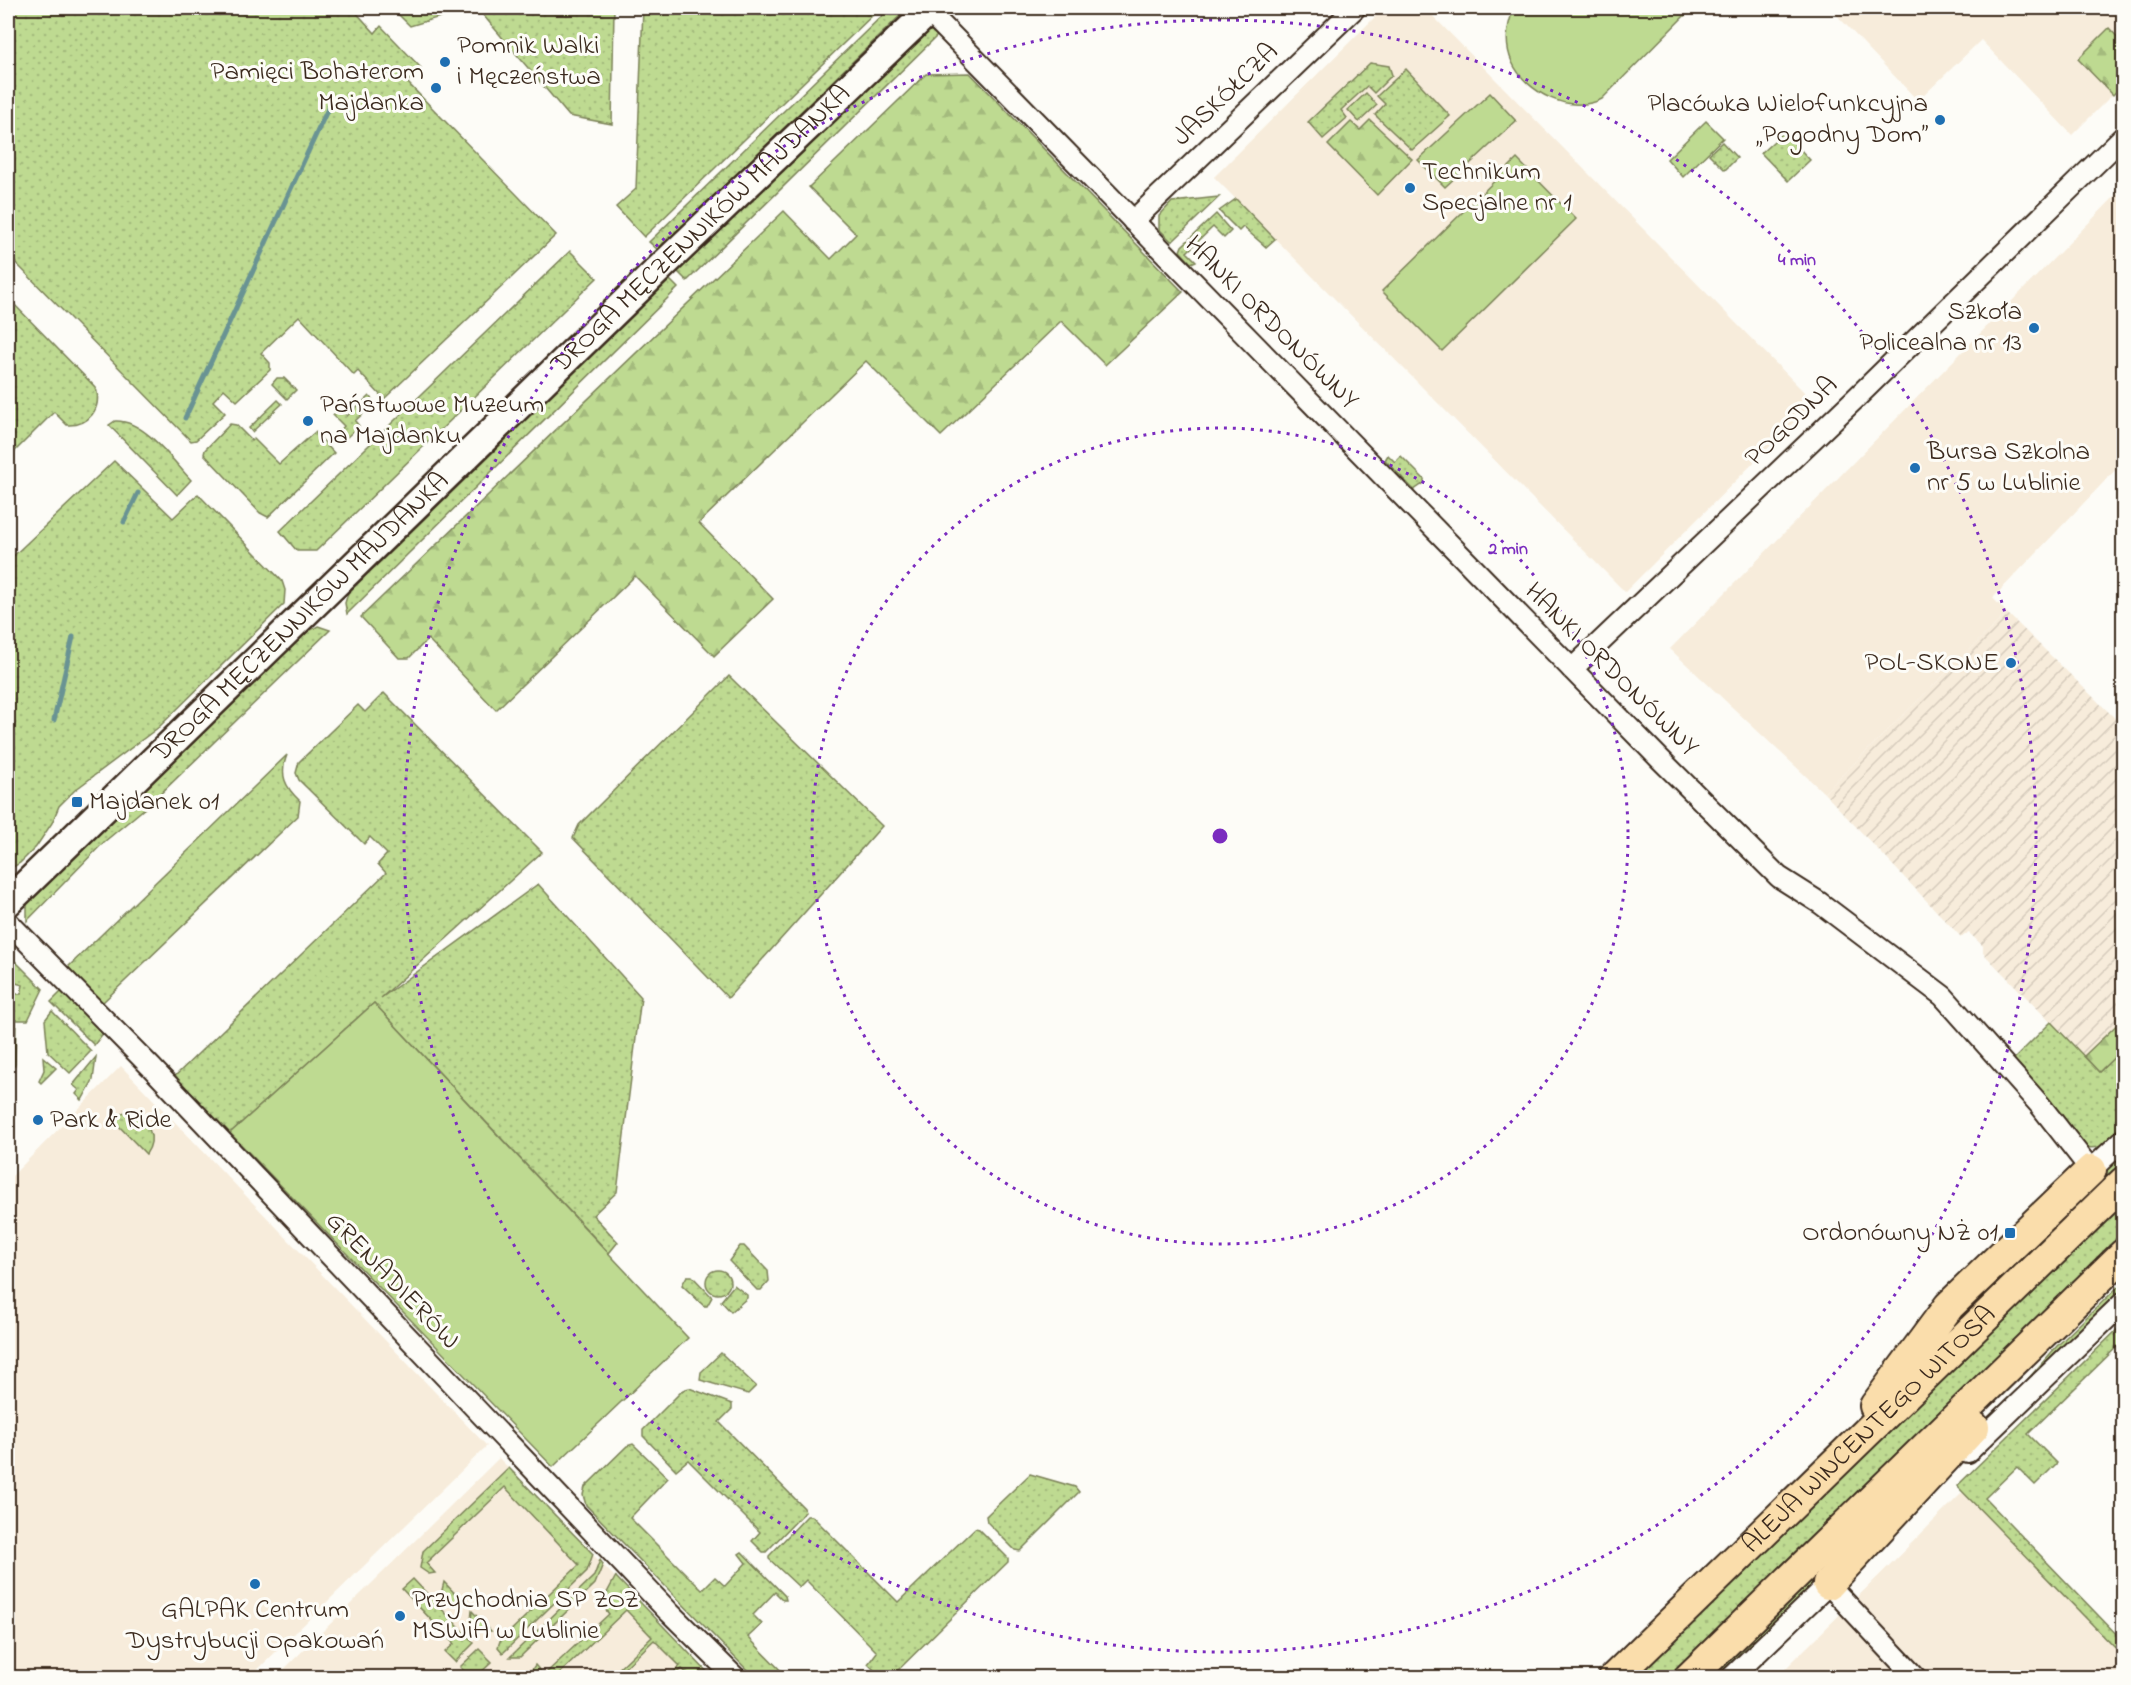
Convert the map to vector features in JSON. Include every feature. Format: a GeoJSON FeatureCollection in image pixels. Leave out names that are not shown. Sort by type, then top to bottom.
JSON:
{"type":"FeatureCollection","features":[{"type":"Feature","properties":{"kind":"main road"},"geometry":{"type":"LineString","coordinates":[[1836,1462],[1944,1312],[2091,1170]]}},
{"type":"Feature","properties":{"kind":"main road","name":"ALEJA WINCENTEGO WITOSA"},"geometry":{"type":"LineString","coordinates":[[1614,1677],[2124,1182]]}},
{"type":"Feature","properties":{"kind":"main road","name":"ALEJA WINCENTEGO WITOSA"},"geometry":{"type":"LineString","coordinates":[[1689,1677],[2124,1254]]}},
{"type":"Feature","properties":{"kind":"main road"},"geometry":{"type":"LineString","coordinates":[[1828,1584],[2025,1370],[2080,1297]]}},
{"type":"Feature","properties":{"kind":"street","name":"JASKÓŁCZA"},"geometry":{"type":"LineString","coordinates":[[1133,221],[1355,8]]}},
{"type":"Feature","properties":{"kind":"street","name":"HANKI ORDONÓWNY"},"geometry":{"type":"LineString","coordinates":[[930,9],[1133,221],[1779,877],[1820,903],[1907,972],[1943,996],[2040,1106],[2091,1170]]}},
{"type":"Feature","properties":{"kind":"street","name":"DROGA MĘCZENNIKÓW MAJDANKA"},"geometry":{"type":"LineString","coordinates":[[8,902],[646,281],[930,9]]}},
{"type":"Feature","properties":{"kind":"street","name":"POGODNA"},"geometry":{"type":"LineString","coordinates":[[1572,669],[1855,399],[2124,136]]}},
{"type":"Feature","properties":{"kind":"street","name":"GRENADIERÓW"},"geometry":{"type":"LineString","coordinates":[[8,922],[151,1067],[669,1611],[736,1677]]}},
{"type":"Feature","properties":{"kind":"street"},"geometry":{"type":"LineString","coordinates":[[2091,1170],[2124,1139]]}},
{"type":"Feature","properties":{"kind":"street"},"geometry":{"type":"LineString","coordinates":[[1731,1677],[2124,1302]]}},
{"type":"Feature","properties":{"kind":"street"},"geometry":{"type":"LineString","coordinates":[[1828,1584],[1916,1677]]}},
{"type":"Feature","properties":{"kind":"shaded area"},"geometry":{"type":"Polygon","coordinates":[[[1384,8],[1425,8],[1814,402],[1625,592],[1214,177],[1384,8]]]}},
{"type":"Feature","properties":{"kind":"shaded area"},"geometry":{"type":"Polygon","coordinates":[[[1830,8],[2123,8],[2123,84],[2072,135],[1981,40],[1918,101],[1830,8]]]}},
{"type":"Feature","properties":{"kind":"shaded area"},"geometry":{"type":"Polygon","coordinates":[[[2123,188],[2124,418],[2117,425],[2123,432],[2123,462],[1993,598],[2007,613],[1824,793],[1670,649],[2123,188]]]}},
{"type":"Feature","properties":{"kind":"shaded area","name":"POL-SKONE"},"geometry":{"type":"Polygon","coordinates":[[[2007,613],[2123,726],[2123,1049],[2099,1072],[1983,953],[1983,946],[1969,933],[1961,937],[1824,793],[2007,613]]]}},
{"type":"Feature","properties":{"kind":"shaded area"},"geometry":{"type":"Polygon","coordinates":[[[121,1066],[487,1446],[250,1677],[8,1678],[8,1180],[121,1066]]]}},
{"type":"Feature","properties":{"kind":"shaded area"},"geometry":{"type":"Polygon","coordinates":[[[499,1458],[712,1677],[275,1678],[370,1585],[499,1458]]]}},
{"type":"Feature","properties":{"kind":"shaded area"},"geometry":{"type":"Polygon","coordinates":[[[1963,1492],[2123,1656],[2123,1677],[1776,1678],[1963,1492]]]}},
{"type":"Feature","properties":{"kind":"green space"},"geometry":{"type":"Polygon","coordinates":[[[8,8],[352,8],[375,33],[381,26],[421,68],[407,82],[556,235],[384,399],[358,371],[354,375],[299,316],[261,353],[270,363],[270,370],[237,401],[224,389],[213,401],[225,413],[196,440],[191,441],[8,255],[8,8]]]}},
{"type":"Feature","properties":{"kind":"green space"},"geometry":{"type":"Polygon","coordinates":[[[401,8],[470,8],[410,26],[396,12],[401,8]]]}},
{"type":"Feature","properties":{"kind":"green space"},"geometry":{"type":"Polygon","coordinates":[[[477,8],[614,8],[612,124],[569,116],[477,8]]]}},
{"type":"Feature","properties":{"kind":"green space"},"geometry":{"type":"Polygon","coordinates":[[[643,8],[880,8],[644,237],[616,207],[636,189],[643,8]]]}},
{"type":"Feature","properties":{"kind":"green space"},"geometry":{"type":"Polygon","coordinates":[[[890,8],[908,8],[658,250],[649,242],[890,8]]]}},
{"type":"Feature","properties":{"kind":"green space"},"geometry":{"type":"Polygon","coordinates":[[[1514,8],[1692,8],[1602,99],[1577,104],[1551,98],[1538,92],[1519,73],[1512,62],[1507,41],[1514,8]]]}},
{"type":"Feature","properties":{"kind":"green space"},"geometry":{"type":"Polygon","coordinates":[[[2109,28],[2123,43],[2123,84],[2113,95],[2078,59],[2109,28]]]}},
{"type":"Feature","properties":{"kind":"green space"},"geometry":{"type":"Polygon","coordinates":[[[929,30],[939,34],[687,281],[678,272],[752,197],[929,30]]]}},
{"type":"Feature","properties":{"kind":"green space"},"geometry":{"type":"Polygon","coordinates":[[[1370,63],[1389,66],[1392,75],[1374,93],[1367,86],[1341,110],[1347,118],[1323,139],[1308,122],[1370,63]]]}},
{"type":"Feature","properties":{"kind":"green space"},"geometry":{"type":"Polygon","coordinates":[[[1406,69],[1450,116],[1412,150],[1375,115],[1385,104],[1377,96],[1406,69]]]}},
{"type":"Feature","properties":{"kind":"green space"},"geometry":{"type":"Polygon","coordinates":[[[970,73],[1183,292],[1105,365],[1061,321],[941,436],[866,361],[699,523],[773,599],[714,656],[635,576],[496,710],[428,639],[409,658],[399,658],[361,617],[784,211],[831,259],[856,234],[809,187],[926,74],[970,73]]]}},
{"type":"Feature","properties":{"kind":"green space"},"geometry":{"type":"Polygon","coordinates":[[[1366,93],[1377,105],[1359,122],[1348,110],[1366,93]]]}},
{"type":"Feature","properties":{"kind":"green space"},"geometry":{"type":"Polygon","coordinates":[[[1490,93],[1516,121],[1445,187],[1418,160],[1490,93]]]}},
{"type":"Feature","properties":{"kind":"green space"},"geometry":{"type":"Polygon","coordinates":[[[1370,120],[1412,159],[1377,195],[1328,145],[1351,122],[1360,130],[1370,120]]]}},
{"type":"Feature","properties":{"kind":"green space"},"geometry":{"type":"Polygon","coordinates":[[[1706,121],[1723,138],[1683,177],[1667,159],[1706,121]]]}},
{"type":"Feature","properties":{"kind":"green space"},"geometry":{"type":"Polygon","coordinates":[[[1784,132],[1810,160],[1788,181],[1761,153],[1784,132]]]}},
{"type":"Feature","properties":{"kind":"green space"},"geometry":{"type":"Polygon","coordinates":[[[1722,142],[1737,158],[1725,170],[1709,154],[1722,142]]]}},
{"type":"Feature","properties":{"kind":"green space"},"geometry":{"type":"Polygon","coordinates":[[[1517,159],[1576,219],[1442,351],[1382,291],[1517,159]]]}},
{"type":"Feature","properties":{"kind":"green space"},"geometry":{"type":"Polygon","coordinates":[[[1219,197],[1173,241],[1159,229],[1159,216],[1172,202],[1219,197]]]}},
{"type":"Feature","properties":{"kind":"green space"},"geometry":{"type":"Polygon","coordinates":[[[1236,199],[1275,239],[1266,247],[1243,227],[1239,231],[1219,211],[1236,199]]]}},
{"type":"Feature","properties":{"kind":"green space"},"geometry":{"type":"Polygon","coordinates":[[[1216,214],[1231,231],[1224,238],[1213,227],[1187,252],[1196,261],[1191,263],[1180,251],[1182,246],[1216,214]]]}},
{"type":"Feature","properties":{"kind":"green space"},"geometry":{"type":"Polygon","coordinates":[[[570,251],[597,278],[316,551],[297,551],[280,531],[570,251]]]}},
{"type":"Feature","properties":{"kind":"green space"},"geometry":{"type":"Polygon","coordinates":[[[670,280],[678,288],[347,614],[345,603],[348,593],[670,280]]]}},
{"type":"Feature","properties":{"kind":"green space"},"geometry":{"type":"Polygon","coordinates":[[[8,298],[96,388],[97,403],[92,415],[82,423],[75,425],[67,425],[54,412],[8,458],[8,298]]]}},
{"type":"Feature","properties":{"kind":"green space"},"geometry":{"type":"Polygon","coordinates":[[[277,378],[284,378],[296,390],[287,399],[272,384],[277,378]]]}},
{"type":"Feature","properties":{"kind":"green space"},"geometry":{"type":"Polygon","coordinates":[[[369,396],[378,406],[372,411],[369,408],[355,421],[359,426],[346,438],[340,431],[344,426],[333,415],[340,408],[347,416],[369,396]]]}},
{"type":"Feature","properties":{"kind":"green space"},"geometry":{"type":"Polygon","coordinates":[[[278,400],[282,404],[252,432],[249,428],[278,400]]]}},
{"type":"Feature","properties":{"kind":"green space"},"geometry":{"type":"Polygon","coordinates":[[[115,421],[126,422],[147,434],[167,452],[191,480],[177,495],[109,425],[115,421]]]}},
{"type":"Feature","properties":{"kind":"green space"},"geometry":{"type":"Polygon","coordinates":[[[230,424],[236,425],[252,441],[254,439],[279,464],[315,432],[334,453],[268,517],[260,513],[204,454],[205,450],[230,424]]]}},
{"type":"Feature","properties":{"kind":"green space"},"geometry":{"type":"Polygon","coordinates":[[[1388,455],[1395,462],[1401,456],[1424,479],[1424,483],[1414,490],[1385,460],[1388,455]]]}},
{"type":"Feature","properties":{"kind":"green space"},"geometry":{"type":"Polygon","coordinates":[[[114,461],[173,518],[198,494],[282,581],[285,590],[284,604],[159,727],[75,790],[59,806],[52,823],[36,847],[20,863],[8,870],[8,561],[114,461]]]}},
{"type":"Feature","properties":{"kind":"green space"},"geometry":{"type":"Polygon","coordinates":[[[318,626],[330,630],[151,803],[104,842],[27,921],[27,902],[307,632],[318,626]]]}},
{"type":"Feature","properties":{"kind":"green space"},"geometry":{"type":"Polygon","coordinates":[[[729,676],[882,826],[728,998],[573,838],[579,825],[729,676]]]}},
{"type":"Feature","properties":{"kind":"green space"},"geometry":{"type":"Polygon","coordinates":[[[384,693],[542,852],[381,998],[538,884],[641,997],[617,1192],[593,1215],[618,1242],[609,1253],[374,1003],[230,1133],[175,1076],[386,873],[378,864],[387,854],[370,837],[364,844],[299,780],[296,773],[299,762],[358,705],[365,712],[384,693]]]}},
{"type":"Feature","properties":{"kind":"green space"},"geometry":{"type":"Polygon","coordinates":[[[287,755],[284,775],[287,786],[300,801],[298,816],[102,1003],[67,968],[287,755]]]}},
{"type":"Feature","properties":{"kind":"green space"},"geometry":{"type":"Polygon","coordinates":[[[8,954],[43,989],[28,1020],[16,1020],[15,1065],[8,1072],[8,1001],[15,994],[21,994],[23,985],[12,982],[9,988],[12,992],[8,995],[8,954]]]}},
{"type":"Feature","properties":{"kind":"green space"},"geometry":{"type":"Polygon","coordinates":[[[62,991],[104,1032],[94,1045],[51,1002],[62,991]]]}},
{"type":"Feature","properties":{"kind":"green space"},"geometry":{"type":"Polygon","coordinates":[[[374,1003],[688,1338],[553,1467],[230,1133],[374,1003]]]}},
{"type":"Feature","properties":{"kind":"green space"},"geometry":{"type":"Polygon","coordinates":[[[52,1011],[91,1051],[70,1073],[48,1052],[45,1020],[52,1011]]]}},
{"type":"Feature","properties":{"kind":"green space"},"geometry":{"type":"Polygon","coordinates":[[[2123,1019],[2123,1049],[2099,1072],[2084,1056],[2123,1019]]]}},
{"type":"Feature","properties":{"kind":"green space"},"geometry":{"type":"Polygon","coordinates":[[[2051,1022],[2099,1072],[2123,1049],[2123,1128],[2102,1146],[2085,1147],[2011,1062],[2051,1022]]]}},
{"type":"Feature","properties":{"kind":"green space"},"geometry":{"type":"Polygon","coordinates":[[[43,1057],[56,1068],[41,1083],[39,1081],[44,1070],[43,1057]]]}},
{"type":"Feature","properties":{"kind":"green space"},"geometry":{"type":"Polygon","coordinates":[[[96,1057],[93,1080],[82,1100],[76,1094],[79,1090],[73,1085],[96,1057]]]}},
{"type":"Feature","properties":{"kind":"green space"},"geometry":{"type":"Polygon","coordinates":[[[130,1111],[142,1119],[149,1129],[151,1141],[146,1154],[114,1121],[122,1113],[130,1111]]]}},
{"type":"Feature","properties":{"kind":"green space"},"geometry":{"type":"Polygon","coordinates":[[[2123,1153],[2123,1166],[1980,1287],[2123,1153]]]}},
{"type":"Feature","properties":{"kind":"green space"},"geometry":{"type":"Polygon","coordinates":[[[2123,1196],[2123,1237],[1673,1677],[1632,1678],[2123,1196]]]}},
{"type":"Feature","properties":{"kind":"green space"},"geometry":{"type":"Polygon","coordinates":[[[740,1246],[744,1246],[768,1271],[769,1281],[761,1290],[757,1290],[729,1261],[740,1246]]]}},
{"type":"Feature","properties":{"kind":"green space"},"geometry":{"type":"Polygon","coordinates":[[[718,1270],[723,1271],[729,1277],[729,1287],[723,1293],[718,1294],[713,1293],[707,1287],[706,1282],[707,1277],[713,1271],[718,1270]]]}},
{"type":"Feature","properties":{"kind":"green space"},"geometry":{"type":"Polygon","coordinates":[[[687,1276],[692,1276],[712,1297],[707,1306],[704,1306],[682,1285],[687,1276]]]}},
{"type":"Feature","properties":{"kind":"green space"},"geometry":{"type":"Polygon","coordinates":[[[2123,1282],[2123,1291],[2000,1411],[2057,1346],[2123,1282]]]}},
{"type":"Feature","properties":{"kind":"green space"},"geometry":{"type":"Polygon","coordinates":[[[734,1285],[747,1295],[747,1298],[731,1312],[721,1301],[734,1285]]]}},
{"type":"Feature","properties":{"kind":"green space"},"geometry":{"type":"Polygon","coordinates":[[[2123,1324],[2123,1341],[2028,1434],[2057,1463],[2035,1485],[2017,1467],[1985,1498],[2123,1641],[2123,1656],[1957,1486],[2123,1324]]]}},
{"type":"Feature","properties":{"kind":"green space"},"geometry":{"type":"Polygon","coordinates":[[[721,1353],[756,1386],[748,1394],[700,1380],[701,1372],[721,1353]]]}},
{"type":"Feature","properties":{"kind":"green space"},"geometry":{"type":"Polygon","coordinates":[[[689,1388],[732,1404],[732,1409],[719,1422],[804,1508],[805,1512],[766,1552],[763,1552],[752,1541],[760,1532],[688,1460],[676,1470],[643,1436],[643,1430],[683,1390],[689,1388]]]}},
{"type":"Feature","properties":{"kind":"green space"},"geometry":{"type":"Polygon","coordinates":[[[1989,1400],[1885,1515],[1719,1677],[1705,1678],[1989,1400]]]}},
{"type":"Feature","properties":{"kind":"green space"},"geometry":{"type":"Polygon","coordinates":[[[633,1444],[668,1478],[630,1518],[702,1590],[715,1577],[725,1586],[746,1563],[739,1554],[742,1552],[785,1596],[786,1600],[783,1600],[775,1592],[753,1615],[762,1624],[748,1637],[787,1677],[754,1677],[586,1505],[583,1495],[585,1487],[627,1446],[633,1444]]]}},
{"type":"Feature","properties":{"kind":"green space"},"geometry":{"type":"Polygon","coordinates":[[[509,1468],[593,1554],[587,1571],[503,1653],[498,1647],[500,1641],[579,1565],[505,1487],[426,1563],[435,1573],[429,1574],[420,1568],[423,1551],[509,1468]]]}},
{"type":"Feature","properties":{"kind":"green space"},"geometry":{"type":"Polygon","coordinates":[[[1030,1474],[1075,1487],[1079,1492],[1020,1551],[1015,1550],[987,1522],[986,1516],[1030,1474]]]}},
{"type":"Feature","properties":{"kind":"green space"},"geometry":{"type":"Polygon","coordinates":[[[807,1516],[812,1516],[898,1602],[975,1528],[979,1529],[1008,1558],[1008,1562],[891,1677],[881,1677],[868,1664],[877,1652],[806,1580],[799,1587],[769,1559],[769,1556],[807,1516]]]}},
{"type":"Feature","properties":{"kind":"green space"},"geometry":{"type":"Polygon","coordinates":[[[600,1560],[603,1564],[595,1584],[520,1657],[510,1657],[594,1576],[600,1560]]]}},
{"type":"Feature","properties":{"kind":"green space"},"geometry":{"type":"Polygon","coordinates":[[[616,1576],[712,1677],[691,1677],[682,1669],[669,1677],[680,1666],[654,1640],[615,1677],[610,1677],[652,1637],[626,1610],[556,1677],[527,1677],[535,1665],[544,1675],[609,1614],[601,1604],[616,1576]]]}},
{"type":"Feature","properties":{"kind":"green space"},"geometry":{"type":"Polygon","coordinates":[[[413,1579],[474,1643],[455,1662],[445,1652],[454,1644],[402,1589],[413,1579]]]}},
{"type":"Feature","properties":{"kind":"green space"},"geometry":{"type":"Polygon","coordinates":[[[444,1582],[463,1602],[454,1603],[442,1590],[444,1582]]]}},
{"type":"Feature","properties":{"kind":"green space"},"geometry":{"type":"Polygon","coordinates":[[[472,1611],[491,1631],[480,1631],[471,1621],[472,1611]]]}},
{"type":"Feature","properties":{"kind":"green space"},"geometry":{"type":"Polygon","coordinates":[[[479,1649],[492,1662],[476,1677],[470,1677],[460,1667],[479,1649]]]}},
{"type":"Feature","properties":{"kind":"waterway"},"geometry":{"type":"LineString","coordinates":[[185,418],[331,102]]}},
{"type":"Feature","properties":{"kind":"waterway"},"geometry":{"type":"LineString","coordinates":[[124,522],[138,493]]}},
{"type":"Feature","properties":{"kind":"waterway"},"geometry":{"type":"LineString","coordinates":[[54,720],[73,637]]}},
{"type":"Feature","properties":{"kind":"place","name":"Pomnik Walki i Męczeństwa"},"geometry":{"type":"Point","coordinates":[445,62]}},
{"type":"Feature","properties":{"kind":"place","name":"Pamięci Bohaterom Majdanka"},"geometry":{"type":"Point","coordinates":[436,88]}},
{"type":"Feature","properties":{"kind":"place","name":"Placówka Wielofunkcyjna „Pogodny Dom”"},"geometry":{"type":"Point","coordinates":[1940,120]}},
{"type":"Feature","properties":{"kind":"place","name":"Technikum Specjalne nr 1"},"geometry":{"type":"Point","coordinates":[1410,188]}},
{"type":"Feature","properties":{"kind":"place","name":"Szkoła Policealna nr 13"},"geometry":{"type":"Point","coordinates":[2034,328]}},
{"type":"Feature","properties":{"kind":"place","name":"Państwowe Muzeum na Majdanku"},"geometry":{"type":"Point","coordinates":[308,421]}},
{"type":"Feature","properties":{"kind":"place","name":"Bursa Szkolna nr 5 w Lublinie"},"geometry":{"type":"Point","coordinates":[1915,468]}},
{"type":"Feature","properties":{"kind":"place","name":"POL-SKONE"},"geometry":{"type":"Point","coordinates":[2011,663]}},
{"type":"Feature","properties":{"kind":"place","name":"Majdanek 01"},"geometry":{"type":"Point","coordinates":[77,802]}},
{"type":"Feature","properties":{"kind":"place","name":"Park & Ride"},"geometry":{"type":"Point","coordinates":[38,1120]}},
{"type":"Feature","properties":{"kind":"place","name":"Ordonówny NŻ 01"},"geometry":{"type":"Point","coordinates":[2010,1233]}},
{"type":"Feature","properties":{"kind":"place","name":"GALPAK Centrum Dystrybucji Opakowań"},"geometry":{"type":"Point","coordinates":[255,1584]}},
{"type":"Feature","properties":{"kind":"place","name":"Przychodnia SP ZOZ MSWiA w Lublinie"},"geometry":{"type":"Point","coordinates":[400,1616]}}]}
